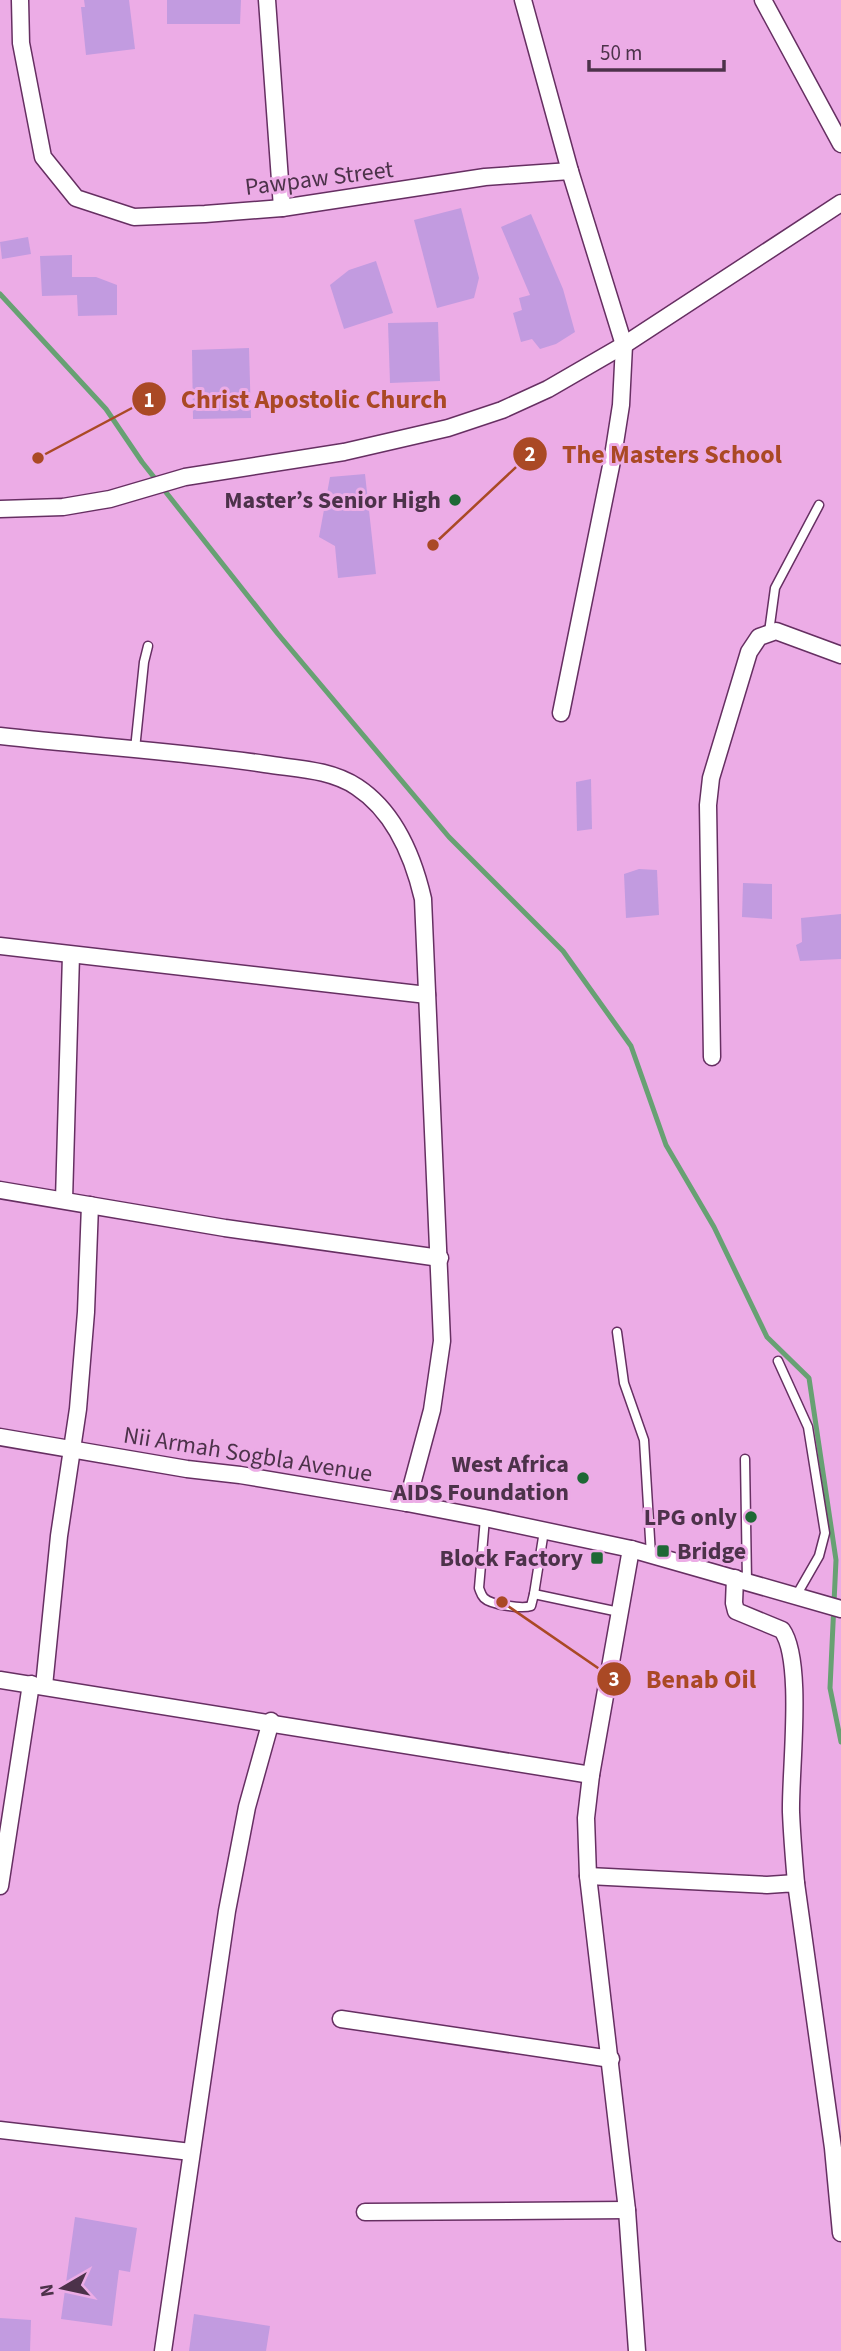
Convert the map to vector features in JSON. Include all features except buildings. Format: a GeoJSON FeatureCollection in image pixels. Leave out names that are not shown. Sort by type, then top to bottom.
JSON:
{"type":"FeatureCollection","features":[{"type":"Feature","properties":{"kind":"street","name":"Pawpaw Street"},"geometry":{"type":"LineString","coordinates":[[20,0],[20,43],[43,157],[76,198],[134,217],[282,208],[485,177],[570,171]]}},
{"type":"Feature","properties":{"kind":"street"},"geometry":{"type":"LineString","coordinates":[[267,0],[282,208]]}},
{"type":"Feature","properties":{"kind":"street"},"geometry":{"type":"LineString","coordinates":[[523,0],[570,171],[624,345],[621,405],[613,456],[561,713]]}},
{"type":"Feature","properties":{"kind":"street"},"geometry":{"type":"LineString","coordinates":[[763,0],[841,144]]}},
{"type":"Feature","properties":{"kind":"street"},"geometry":{"type":"LineString","coordinates":[[0,509],[63,507],[110,499],[185,477],[344,452],[449,428],[502,410],[548,389],[624,345],[841,203]]}},
{"type":"Feature","properties":{"kind":"street"},"geometry":{"type":"LineString","coordinates":[[712,1056],[708,805],[711,778],[750,652],[759,637],[769,632],[784,632],[841,655]]}},
{"type":"Feature","properties":{"kind":"street"},"geometry":{"type":"LineString","coordinates":[[0,736],[231,759],[330,774],[358,787],[388,818],[401,836],[415,866],[423,899],[442,1341],[432,1410],[407,1503]]}},
{"type":"Feature","properties":{"kind":"street"},"geometry":{"type":"LineString","coordinates":[[0,946],[427,995]]}},
{"type":"Feature","properties":{"kind":"street"},"geometry":{"type":"LineString","coordinates":[[64,1200],[71,955]]}},
{"type":"Feature","properties":{"kind":"street"},"geometry":{"type":"LineString","coordinates":[[0,1190],[225,1228],[440,1258]]}},
{"type":"Feature","properties":{"kind":"street"},"geometry":{"type":"LineString","coordinates":[[0,1885],[37,1685],[78,1409],[86,1312],[90,1205]]}},
{"type":"Feature","properties":{"kind":"street","name":"Nii Armah Sogbla Avenue"},"geometry":{"type":"LineString","coordinates":[[0,1437],[485,1518],[631,1549],[841,1609]]}},
{"type":"Feature","properties":{"kind":"street"},"geometry":{"type":"LineString","coordinates":[[631,1549],[590,1775],[586,1818],[588,1876],[627,2210],[637,2351]]}},
{"type":"Feature","properties":{"kind":"street"},"geometry":{"type":"LineString","coordinates":[[741,1580],[734,1603],[736,1611],[782,1630],[791,1647],[794,1699],[791,1812],[796,1883],[833,2148],[841,2233]]}},
{"type":"Feature","properties":{"kind":"street"},"geometry":{"type":"LineString","coordinates":[[0,1680],[271,1721],[590,1775]]}},
{"type":"Feature","properties":{"kind":"street"},"geometry":{"type":"LineString","coordinates":[[163,2351],[227,1911],[247,1807],[271,1721]]}},
{"type":"Feature","properties":{"kind":"street"},"geometry":{"type":"LineString","coordinates":[[588,1876],[767,1885],[796,1883]]}},
{"type":"Feature","properties":{"kind":"street"},"geometry":{"type":"LineString","coordinates":[[341,2019],[611,2059]]}},
{"type":"Feature","properties":{"kind":"street"},"geometry":{"type":"LineString","coordinates":[[0,2130],[191,2152]]}},
{"type":"Feature","properties":{"kind":"street"},"geometry":{"type":"LineString","coordinates":[[365,2212],[627,2210]]}},
{"type":"Feature","properties":{"kind":"lane"},"geometry":{"type":"LineString","coordinates":[[769,632],[775,588],[819,505]]}},
{"type":"Feature","properties":{"kind":"lane"},"geometry":{"type":"LineString","coordinates":[[135,749],[148,646]]}},
{"type":"Feature","properties":{"kind":"lane"},"geometry":{"type":"LineString","coordinates":[[617,1332],[624,1383],[643,1440],[650,1555]]}},
{"type":"Feature","properties":{"kind":"lane"},"geometry":{"type":"LineString","coordinates":[[778,1361],[808,1427],[825,1533],[819,1556],[796,1596]]}},
{"type":"Feature","properties":{"kind":"lane"},"geometry":{"type":"LineString","coordinates":[[741,1580],[745,1459]]}},
{"type":"Feature","properties":{"kind":"lane"},"geometry":{"type":"LineString","coordinates":[[485,1518],[479,1588],[488,1601],[524,1608],[531,1606],[544,1531]]}},
{"type":"Feature","properties":{"kind":"lane"},"geometry":{"type":"LineString","coordinates":[[534,1594],[619,1612]]}},
{"type":"Feature","properties":{"kind":"waterway"},"geometry":{"type":"LineString","coordinates":[[0,294],[106,409],[142,462],[278,634],[449,837],[563,951],[631,1046],[666,1145],[714,1227],[767,1337],[809,1378],[836,1560],[830,1688],[841,1742]]}},
{"type":"Feature","properties":{"kind":"place","name":"Christ Apostolic Church"},"geometry":{"type":"Point","coordinates":[38,458]}},
{"type":"Feature","properties":{"kind":"place","name":"Master’s Senior High"},"geometry":{"type":"Point","coordinates":[455,500]}},
{"type":"Feature","properties":{"kind":"place","name":"The Masters School"},"geometry":{"type":"Point","coordinates":[433,545]}},
{"type":"Feature","properties":{"kind":"place","name":"West Africa AIDS Foundation"},"geometry":{"type":"Point","coordinates":[583,1478]}},
{"type":"Feature","properties":{"kind":"place","name":"LPG only"},"geometry":{"type":"Point","coordinates":[751,1517]}},
{"type":"Feature","properties":{"kind":"place","name":"Bridge"},"geometry":{"type":"Point","coordinates":[663,1551]}},
{"type":"Feature","properties":{"kind":"place","name":"Block Factory"},"geometry":{"type":"Point","coordinates":[597,1558]}},
{"type":"Feature","properties":{"kind":"place","name":"Benab Oil"},"geometry":{"type":"Point","coordinates":[502,1602]}}]}
